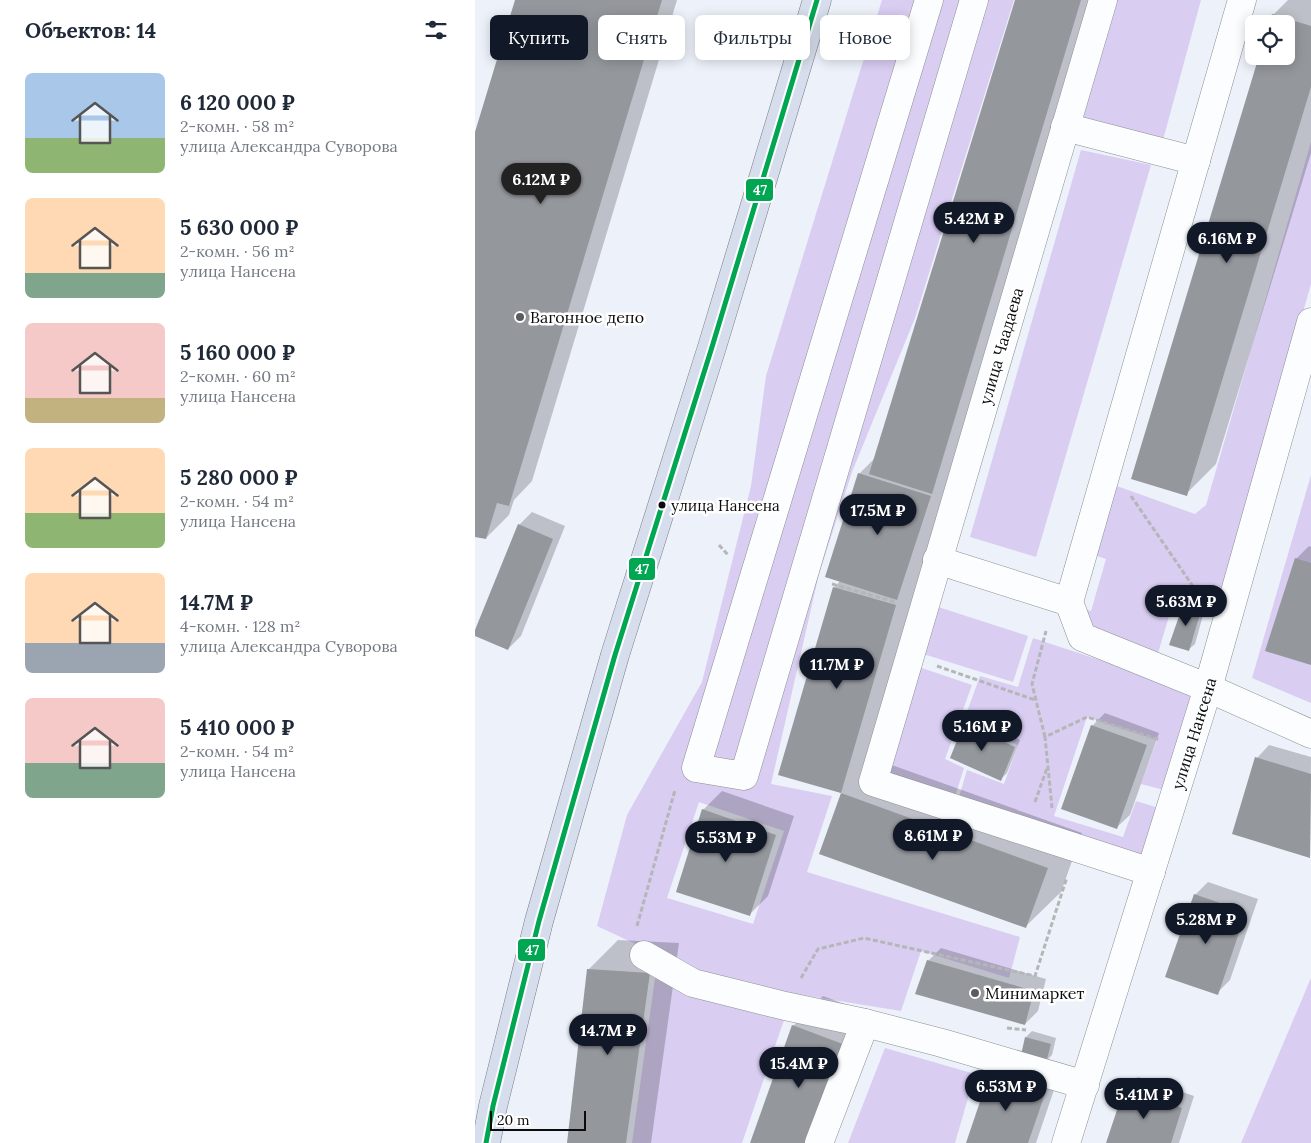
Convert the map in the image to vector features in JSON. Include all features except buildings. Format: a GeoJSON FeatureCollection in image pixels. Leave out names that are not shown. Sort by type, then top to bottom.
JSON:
{"type":"FeatureCollection","features":[{"type":"Feature","properties":{"kind":"main road"},"geometry":{"type":"LineString","coordinates":[[486,1143],[493,1106],[539,921],[615,655],[712,347],[817,0]]}},
{"type":"Feature","properties":{"kind":"street"},"geometry":{"type":"LineString","coordinates":[[929,0],[696,768],[744,776],[974,0]]}},
{"type":"Feature","properties":{"kind":"street","name":"улица Чаадаева"},"geometry":{"type":"LineString","coordinates":[[1025,832],[873,782],[1103,0]]}},
{"type":"Feature","properties":{"kind":"street"},"geometry":{"type":"LineString","coordinates":[[1062,599],[1110,464],[1242,0]]}},
{"type":"Feature","properties":{"kind":"street"},"geometry":{"type":"LineString","coordinates":[[1065,127],[1196,161]]}},
{"type":"Feature","properties":{"kind":"street","name":"улица Нансена"},"geometry":{"type":"LineString","coordinates":[[1066,1143],[1208,688],[1307,354],[1311,322]]}},
{"type":"Feature","properties":{"kind":"street"},"geometry":{"type":"LineString","coordinates":[[937,560],[1062,599],[1082,637],[1208,688],[1311,734]]}},
{"type":"Feature","properties":{"kind":"street"},"geometry":{"type":"LineString","coordinates":[[1025,832],[1151,872]]}},
{"type":"Feature","properties":{"kind":"street"},"geometry":{"type":"LineString","coordinates":[[644,955],[693,983],[942,1043],[1085,1085]]}},
{"type":"Feature","properties":{"kind":"street"},"geometry":{"type":"LineString","coordinates":[[819,1143],[865,1023]]}},
{"type":"Feature","properties":{"kind":"path"},"geometry":{"type":"LineString","coordinates":[[1110,464],[1224,631]]}},
{"type":"Feature","properties":{"kind":"path"},"geometry":{"type":"LineString","coordinates":[[785,1006],[818,949],[864,938],[1035,976],[1065,845],[1048,765],[1045,737],[1032,684],[1062,599]]}},
{"type":"Feature","properties":{"kind":"path"},"geometry":{"type":"LineString","coordinates":[[909,656],[1036,700]]}},
{"type":"Feature","properties":{"kind":"path"},"geometry":{"type":"LineString","coordinates":[[1045,737],[1087,717],[1189,748]]}},
{"type":"Feature","properties":{"kind":"path"},"geometry":{"type":"LineString","coordinates":[[1025,832],[1048,765]]}},
{"type":"Feature","properties":{"kind":"path"},"geometry":{"type":"LineString","coordinates":[[644,955],[635,934],[674,791],[696,768]]}},
{"type":"Feature","properties":{"kind":"shaded area"},"geometry":{"type":"Polygon","coordinates":[[[882,0],[1014,0],[915,318],[852,472],[819,574],[771,784],[832,796],[807,872],[1020,937],[1009,978],[921,951],[901,1011],[735,984],[698,973],[597,926],[627,815],[702,682],[751,486],[766,376],[863,60],[910,60],[910,15],[877,15],[882,0]],[[699,802],[667,898],[753,924],[784,831],[699,802]]]}},
{"type":"Feature","properties":{"kind":"shaded area"},"geometry":{"type":"Polygon","coordinates":[[[1117,0],[1201,0],[1163,140],[1079,118],[1117,0]]]}},
{"type":"Feature","properties":{"kind":"shaded area"},"geometry":{"type":"Polygon","coordinates":[[[1311,142],[1311,284],[1221,602],[1176,593],[1158,653],[1072,622],[1076,606],[1091,611],[1106,559],[1094,555],[1114,485],[1195,514],[1206,505],[1311,142]]]}},
{"type":"Feature","properties":{"kind":"shaded area"},"geometry":{"type":"Polygon","coordinates":[[[1081,150],[1151,165],[1036,557],[970,537],[1081,150]]]}},
{"type":"Feature","properties":{"kind":"shaded area"},"geometry":{"type":"Polygon","coordinates":[[[1311,475],[1311,703],[1252,678],[1311,475]]]}},
{"type":"Feature","properties":{"kind":"shaded area"},"geometry":{"type":"Polygon","coordinates":[[[932,605],[1028,636],[1013,682],[917,652],[932,605]]]}},
{"type":"Feature","properties":{"kind":"shaded area"},"geometry":{"type":"Polygon","coordinates":[[[1033,638],[1200,693],[1168,791],[1141,784],[1157,740],[1087,717],[1054,816],[1123,837],[1136,801],[1162,809],[1146,866],[957,804],[967,770],[1004,784],[1018,745],[964,720],[980,676],[1018,687],[1033,638]]]}},
{"type":"Feature","properties":{"kind":"shaded area"},"geometry":{"type":"Polygon","coordinates":[[[913,665],[972,685],[945,759],[964,768],[953,803],[881,779],[913,665]]]}},
{"type":"Feature","properties":{"kind":"shaded area"},"geometry":{"type":"Polygon","coordinates":[[[655,978],[707,999],[785,1017],[742,1143],[632,1143],[655,978]]]}},
{"type":"Feature","properties":{"kind":"shaded area"},"geometry":{"type":"Polygon","coordinates":[[[1311,978],[1311,1143],[1241,1143],[1311,978]]]}},
{"type":"Feature","properties":{"kind":"shaded area"},"geometry":{"type":"Polygon","coordinates":[[[885,1048],[975,1074],[955,1143],[848,1143],[885,1048]]]}},
{"type":"Feature","properties":{"kind":"transit line","name":"47"},"geometry":{"type":"LineString","coordinates":[[486,1143],[493,1106],[539,921],[615,655],[712,347],[817,0]]}},
{"type":"Feature","properties":{"kind":"place","name":"Вагонное депо"},"geometry":{"type":"Point","coordinates":[520,317]}},
{"type":"Feature","properties":{"kind":"place","name":"улица Нансена"},"geometry":{"type":"Point","coordinates":[662,505]}},
{"type":"Feature","properties":{"kind":"place","name":"Минимаркет"},"geometry":{"type":"Point","coordinates":[975,993]}}]}
